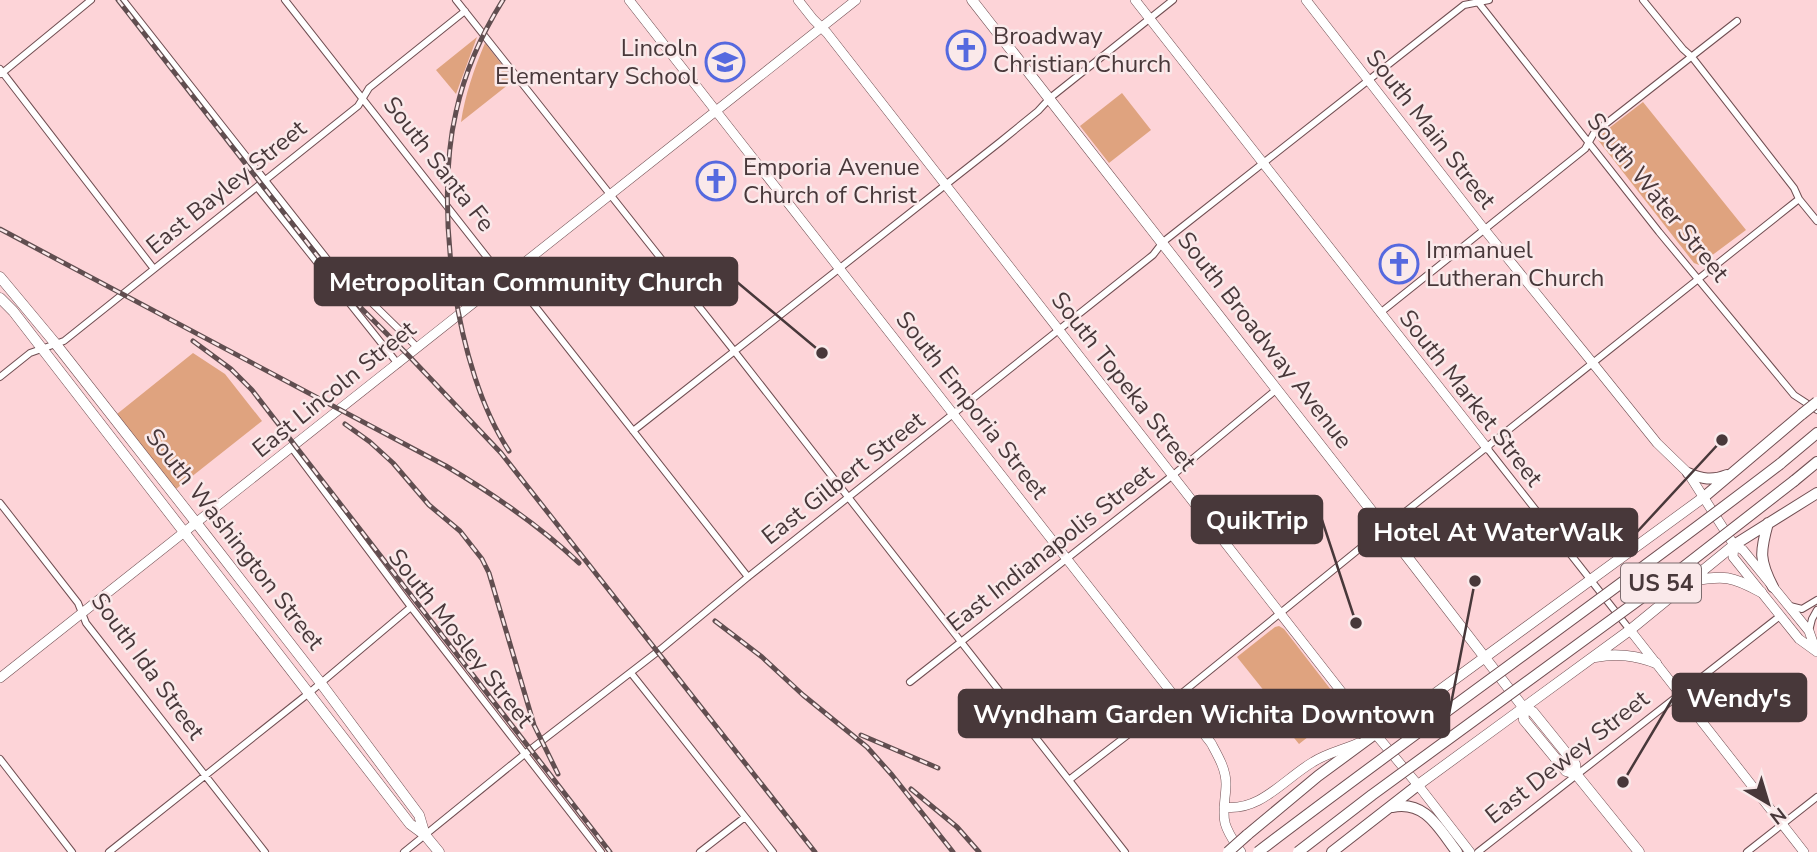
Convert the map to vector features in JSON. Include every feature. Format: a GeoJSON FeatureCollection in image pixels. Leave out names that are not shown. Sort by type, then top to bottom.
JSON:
{"type":"FeatureCollection","features":[{"type":"Feature","properties":{"kind":"highway"},"geometry":{"type":"LineString","coordinates":[[1704,497],[1817,402]]}},
{"type":"Feature","properties":{"kind":"highway","name":"US 54"},"geometry":{"type":"LineString","coordinates":[[1258,852],[1360,774],[1667,551],[1817,433]]}},
{"type":"Feature","properties":{"kind":"highway","name":"US 54"},"geometry":{"type":"LineString","coordinates":[[1298,852],[1681,569],[1817,462]]}},
{"type":"Feature","properties":{"kind":"highway"},"geometry":{"type":"LineString","coordinates":[[1688,473],[1708,480],[1736,470]]}},
{"type":"Feature","properties":{"kind":"highway"},"geometry":{"type":"LineString","coordinates":[[1734,545],[1817,493]]}},
{"type":"Feature","properties":{"kind":"highway"},"geometry":{"type":"LineString","coordinates":[[1768,523],[1762,547],[1762,562],[1773,587]]}},
{"type":"Feature","properties":{"kind":"highway"},"geometry":{"type":"LineString","coordinates":[[1228,852],[1318,776],[1375,734]]}},
{"type":"Feature","properties":{"kind":"highway"},"geometry":{"type":"LineString","coordinates":[[1332,852],[1418,785]]}},
{"type":"Feature","properties":{"kind":"highway"},"geometry":{"type":"LineString","coordinates":[[1390,807],[1402,805],[1423,810],[1457,852]]}},
{"type":"Feature","properties":{"kind":"main road","name":"South Broadway Avenue"},"geometry":{"type":"LineString","coordinates":[[972,0],[1486,657],[1523,707],[1524,720],[1566,771],[1576,774],[1639,852]]}},
{"type":"Feature","properties":{"kind":"main road","name":"South Washington Street"},"geometry":{"type":"LineString","coordinates":[[1,277],[320,682],[419,815],[425,835]]}},
{"type":"Feature","properties":{"kind":"main road","name":"South Washington Street"},"geometry":{"type":"LineString","coordinates":[[0,298],[13,311],[410,824],[425,835],[439,852]]}},
{"type":"Feature","properties":{"kind":"main road"},"geometry":{"type":"LineString","coordinates":[[1375,734],[1486,657],[1704,497]]}},
{"type":"Feature","properties":{"kind":"main road"},"geometry":{"type":"LineString","coordinates":[[1418,785],[1630,630],[1734,545]]}},
{"type":"Feature","properties":{"kind":"main road"},"geometry":{"type":"LineString","coordinates":[[1687,582],[1715,576],[1727,577],[1742,581],[1761,592]]}},
{"type":"Feature","properties":{"kind":"main road"},"geometry":{"type":"LineString","coordinates":[[1591,658],[1609,654],[1626,655],[1656,663]]}},
{"type":"Feature","properties":{"kind":"street"},"geometry":{"type":"LineString","coordinates":[[92,0],[1,72],[154,269]]}},
{"type":"Feature","properties":{"kind":"street"},"geometry":{"type":"LineString","coordinates":[[123,0],[327,259],[417,347]]}},
{"type":"Feature","properties":{"kind":"street","name":"South Santa Fe"},"geometry":{"type":"LineString","coordinates":[[285,0],[497,270],[516,282],[748,577]]}},
{"type":"Feature","properties":{"kind":"street"},"geometry":{"type":"LineString","coordinates":[[456,0],[962,641],[1125,852]]}},
{"type":"Feature","properties":{"kind":"street","name":"South Emporia Street"},"geometry":{"type":"LineString","coordinates":[[629,0],[1211,743],[1221,760],[1226,783],[1224,820],[1241,852]]}},
{"type":"Feature","properties":{"kind":"street","name":"South Topeka Street"},"geometry":{"type":"LineString","coordinates":[[799,0],[1470,852]]}},
{"type":"Feature","properties":{"kind":"street","name":"East Lincoln Street"},"geometry":{"type":"LineString","coordinates":[[0,678],[856,0]]}},
{"type":"Feature","properties":{"kind":"street","name":"South Market Street"},"geometry":{"type":"LineString","coordinates":[[1135,0],[1804,852]]}},
{"type":"Feature","properties":{"kind":"street"},"geometry":{"type":"LineString","coordinates":[[633,432],[946,185],[1038,111],[1049,98],[1173,0]]}},
{"type":"Feature","properties":{"kind":"street","name":"South Main Street"},"geometry":{"type":"LineString","coordinates":[[1306,0],[1593,364],[1657,443],[1688,473],[1734,545],[1743,550],[1809,631],[1816,651]]}},
{"type":"Feature","properties":{"kind":"street","name":"East Gilbert Street"},"geometry":{"type":"LineString","coordinates":[[404,852],[1060,330],[1153,255],[1163,242],[1464,5],[1489,0]]}},
{"type":"Feature","properties":{"kind":"street"},"geometry":{"type":"LineString","coordinates":[[1643,0],[1692,57],[1817,221]]}},
{"type":"Feature","properties":{"kind":"street","name":"South Water Street"},"geometry":{"type":"LineString","coordinates":[[1477,1],[1659,232],[1794,395],[1817,410]]}},
{"type":"Feature","properties":{"kind":"street","name":"East Bayley Street"},"geometry":{"type":"LineString","coordinates":[[0,377],[30,353],[64,341],[358,106],[369,88],[465,11]]}},
{"type":"Feature","properties":{"kind":"street"},"geometry":{"type":"LineString","coordinates":[[1380,313],[1585,149],[1594,133],[1737,21]]}},
{"type":"Feature","properties":{"kind":"street"},"geometry":{"type":"LineString","coordinates":[[257,187],[398,364]]}},
{"type":"Feature","properties":{"kind":"street"},"geometry":{"type":"LineString","coordinates":[[1069,780],[1177,697],[1799,199]]}},
{"type":"Feature","properties":{"kind":"street","name":"East Indianapolis Street"},"geometry":{"type":"LineString","coordinates":[[910,682],[1173,475],[1277,389]]}},
{"type":"Feature","properties":{"kind":"street","name":"South Mosley Street"},"geometry":{"type":"LineString","coordinates":[[292,448],[601,852]]}},
{"type":"Feature","properties":{"kind":"street","name":"South Ida Street"},"geometry":{"type":"LineString","coordinates":[[0,503],[78,603],[86,623],[265,852]]}},
{"type":"Feature","properties":{"kind":"street","name":"South Main Street"},"geometry":{"type":"LineString","coordinates":[[1734,545],[1734,557],[1761,592],[1799,639],[1816,651]]}},
{"type":"Feature","properties":{"kind":"street"},"geometry":{"type":"LineString","coordinates":[[1788,606],[1802,609],[1817,600]]}},
{"type":"Feature","properties":{"kind":"street"},"geometry":{"type":"LineString","coordinates":[[109,852],[309,693],[411,607]]}},
{"type":"Feature","properties":{"kind":"street"},"geometry":{"type":"LineString","coordinates":[[1809,631],[1811,618],[1817,610]]}},
{"type":"Feature","properties":{"kind":"street","name":"East Dewey Street"},"geometry":{"type":"LineString","coordinates":[[1478,852],[1780,615]]}},
{"type":"Feature","properties":{"kind":"street"},"geometry":{"type":"LineString","coordinates":[[631,673],[773,852]]}},
{"type":"Feature","properties":{"kind":"street"},"geometry":{"type":"LineString","coordinates":[[1224,807],[1236,809],[1250,805],[1316,760],[1375,734]]}},
{"type":"Feature","properties":{"kind":"street"},"geometry":{"type":"LineString","coordinates":[[0,759],[72,852]]}},
{"type":"Feature","properties":{"kind":"street"},"geometry":{"type":"LineString","coordinates":[[1746,852],[1817,797]]}},
{"type":"Feature","properties":{"kind":"street"},"geometry":{"type":"LineString","coordinates":[[700,852],[745,817]]}},
{"type":"Feature","properties":{"kind":"shaded area"},"geometry":{"type":"Polygon","coordinates":[[[477,37],[456,94],[436,70],[477,37]]]}},
{"type":"Feature","properties":{"kind":"shaded area"},"geometry":{"type":"Polygon","coordinates":[[[485,43],[514,80],[461,122],[470,82],[485,43]]]}},
{"type":"Feature","properties":{"kind":"shaded area"},"geometry":{"type":"Polygon","coordinates":[[[1122,93],[1151,130],[1109,163],[1080,126],[1122,93]]]}},
{"type":"Feature","properties":{"kind":"shaded area"},"geometry":{"type":"Polygon","coordinates":[[[1643,102],[1746,230],[1699,265],[1694,263],[1598,140],[1600,135],[1643,102]]]}},
{"type":"Feature","properties":{"kind":"shaded area"},"geometry":{"type":"Polygon","coordinates":[[[193,353],[225,374],[262,421],[176,489],[117,414],[193,353]]]}},
{"type":"Feature","properties":{"kind":"shaded area"},"geometry":{"type":"Polygon","coordinates":[[[1279,626],[1345,708],[1299,744],[1281,722],[1285,717],[1237,657],[1279,626]]]}},
{"type":"Feature","properties":{"kind":"railway"},"geometry":{"type":"LineString","coordinates":[[118,0],[326,267],[362,309],[501,453],[815,852]]}},
{"type":"Feature","properties":{"kind":"railway"},"geometry":{"type":"LineString","coordinates":[[503,0],[488,26],[464,82],[450,150],[447,193],[454,286],[463,333],[490,417],[509,451]]}},
{"type":"Feature","properties":{"kind":"railway"},"geometry":{"type":"LineString","coordinates":[[0,229],[446,466],[515,511],[579,563]]}},
{"type":"Feature","properties":{"kind":"railway"},"geometry":{"type":"LineString","coordinates":[[193,341],[231,369],[252,390],[610,852]]}},
{"type":"Feature","properties":{"kind":"railway"},"geometry":{"type":"LineString","coordinates":[[345,424],[393,463],[429,505],[460,531],[482,559],[489,573],[534,725],[558,774]]}},
{"type":"Feature","properties":{"kind":"railway"},"geometry":{"type":"LineString","coordinates":[[715,621],[762,657],[803,695],[867,747],[953,852]]}},
{"type":"Feature","properties":{"kind":"railway"},"geometry":{"type":"LineString","coordinates":[[861,735],[938,768]]}},
{"type":"Feature","properties":{"kind":"railway"},"geometry":{"type":"LineString","coordinates":[[911,789],[957,827],[979,852]]}},
{"type":"Feature","properties":{"kind":"place","name":"Broadway Christian Church"},"geometry":{"type":"Point","coordinates":[966,50]}},
{"type":"Feature","properties":{"kind":"place","name":"Lincoln Elementary School"},"geometry":{"type":"Point","coordinates":[725,62]}},
{"type":"Feature","properties":{"kind":"place","name":"Emporia Avenue Church of Christ"},"geometry":{"type":"Point","coordinates":[716,181]}},
{"type":"Feature","properties":{"kind":"place","name":"Immanuel Lutheran Church"},"geometry":{"type":"Point","coordinates":[1399,264]}},
{"type":"Feature","properties":{"kind":"place","name":"Metropolitan Community Church"},"geometry":{"type":"Point","coordinates":[822,353]}},
{"type":"Feature","properties":{"kind":"place","name":"Hotel At WaterWalk"},"geometry":{"type":"Point","coordinates":[1722,440]}},
{"type":"Feature","properties":{"kind":"place","name":"Wyndham Garden Wichita Downtown"},"geometry":{"type":"Point","coordinates":[1475,581]}},
{"type":"Feature","properties":{"kind":"place","name":"QuikTrip"},"geometry":{"type":"Point","coordinates":[1356,623]}},
{"type":"Feature","properties":{"kind":"place","name":"Wendy's"},"geometry":{"type":"Point","coordinates":[1623,782]}}]}
